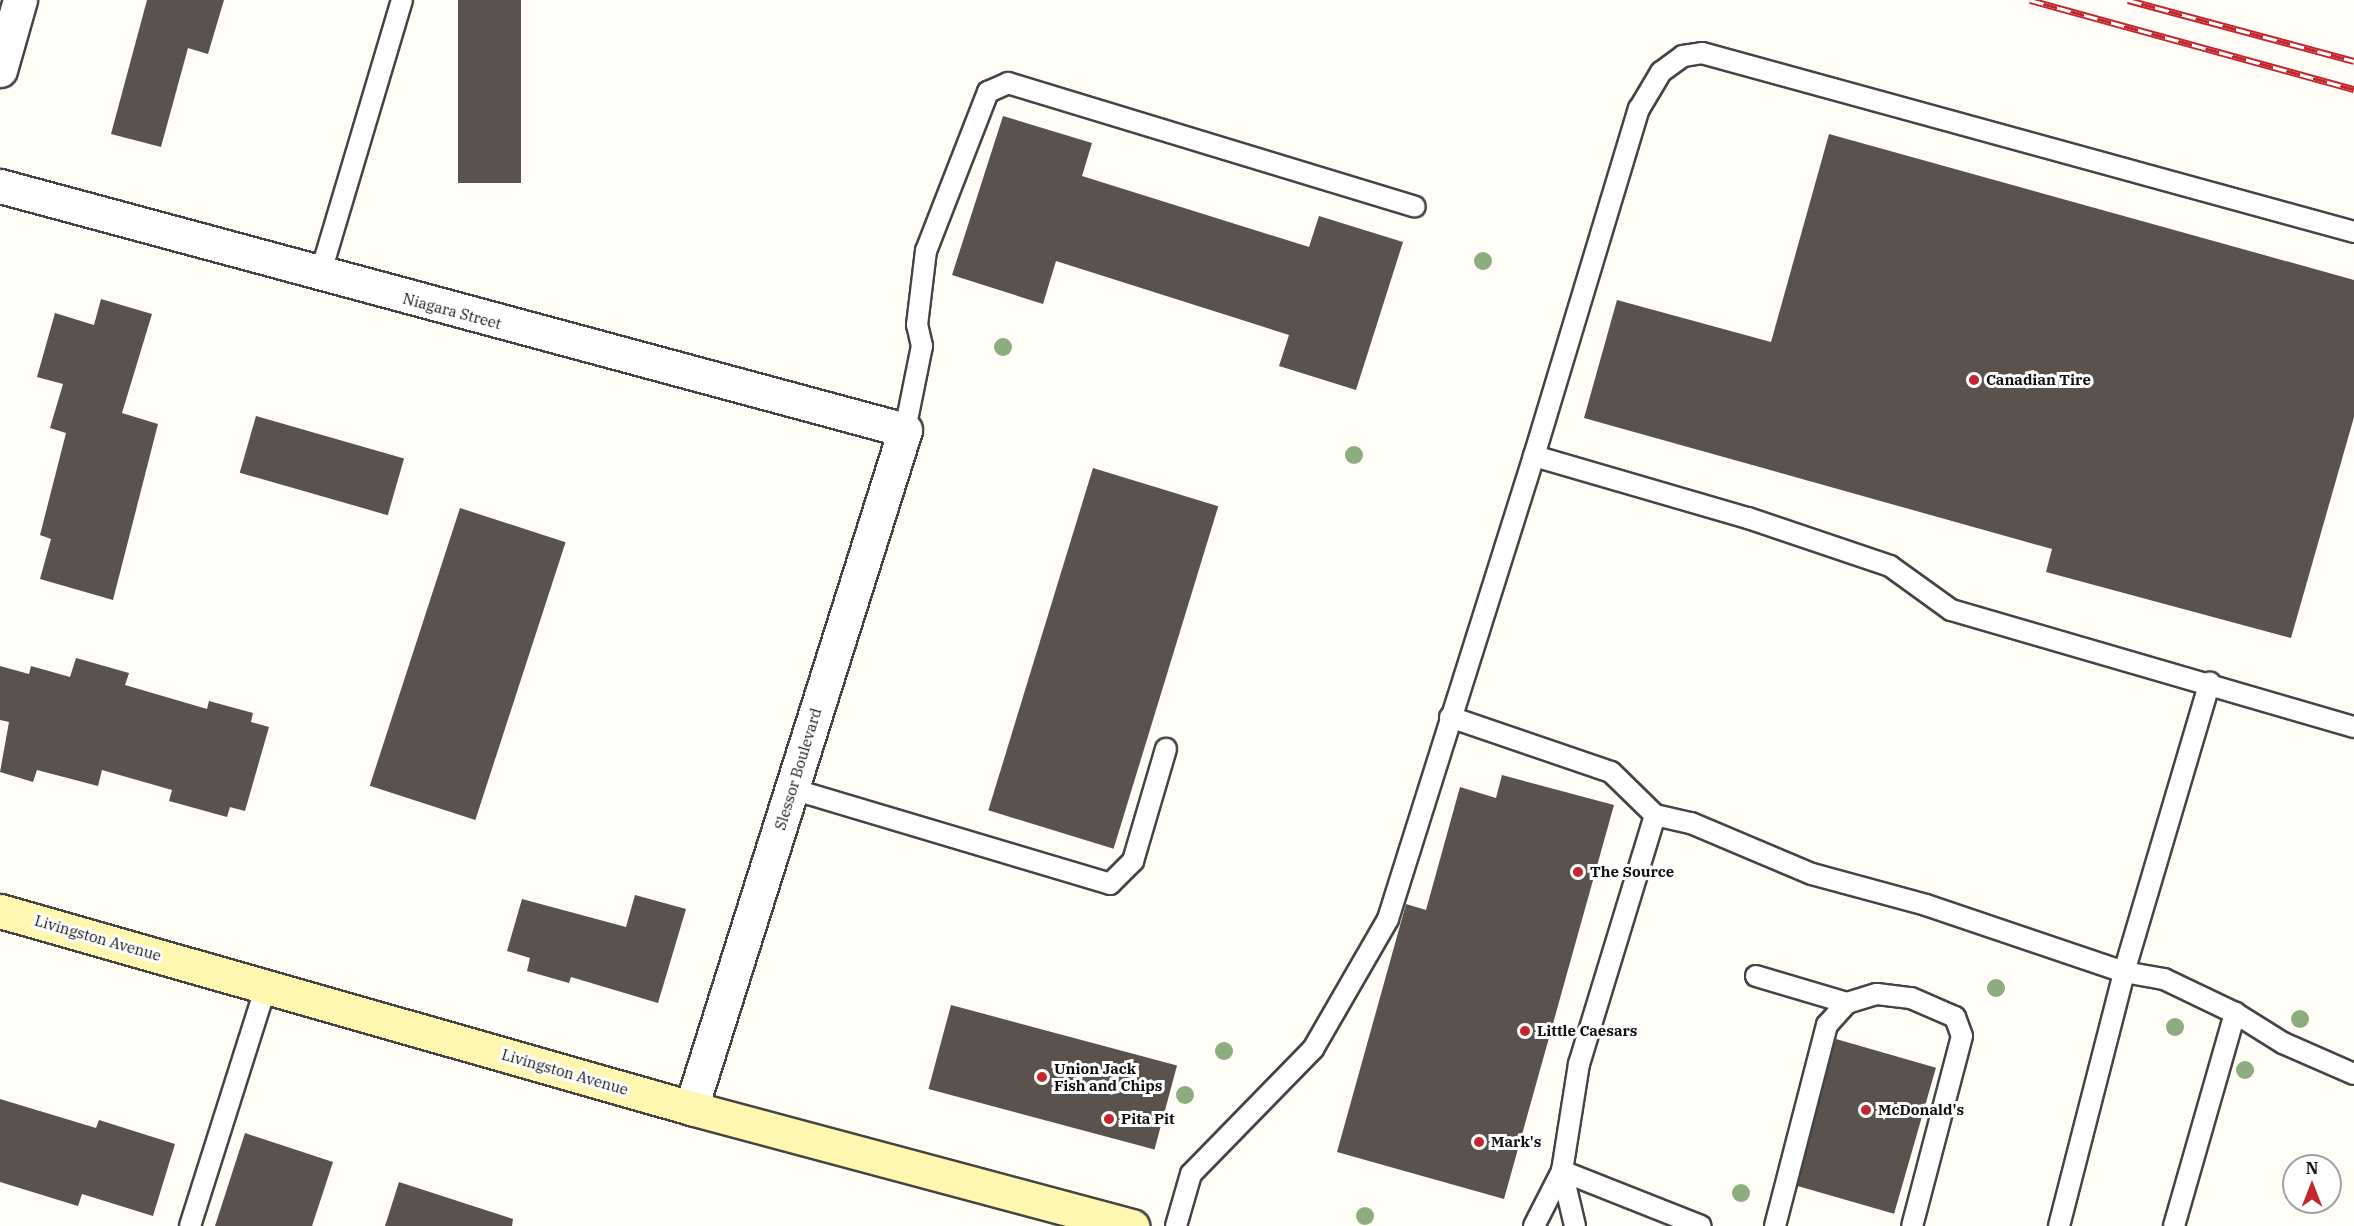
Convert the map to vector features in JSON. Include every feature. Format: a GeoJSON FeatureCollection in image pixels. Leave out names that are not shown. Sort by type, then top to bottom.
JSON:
{"type":"FeatureCollection","features":[{"type":"Feature","properties":{"kind":"main road","name":"Livingston Avenue"},"geometry":{"type":"LineString","coordinates":[[0,911],[691,1108],[1132,1226]]}},
{"type":"Feature","properties":{"kind":"street"},"geometry":{"type":"LineString","coordinates":[[0,70],[20,0]]}},
{"type":"Feature","properties":{"kind":"street","name":"Niagara Street"},"geometry":{"type":"LineString","coordinates":[[0,186],[320,275],[905,430]]}},
{"type":"Feature","properties":{"kind":"street","name":"Slessor Boulevard"},"geometry":{"type":"LineString","coordinates":[[691,1108],[905,430]]}},
{"type":"Feature","properties":{"kind":"lane"},"geometry":{"type":"LineString","coordinates":[[320,275],[402,0]]}},
{"type":"Feature","properties":{"kind":"lane"},"geometry":{"type":"LineString","coordinates":[[1176,1226],[1191,1174],[1313,1049],[1388,920],[1534,456],[1639,109],[1661,72],[1683,56],[1702,53],[2354,232]]}},
{"type":"Feature","properties":{"kind":"lane"},"geometry":{"type":"LineString","coordinates":[[905,430],[922,346],[917,325],[926,251],[988,92],[1008,83],[1415,207]]}},
{"type":"Feature","properties":{"kind":"lane"},"geometry":{"type":"LineString","coordinates":[[1534,456],[1748,518],[1890,566],[1952,610],[2210,682],[2354,727]]}},
{"type":"Feature","properties":{"kind":"lane"},"geometry":{"type":"LineString","coordinates":[[2059,1226],[2124,972],[2210,682]]}},
{"type":"Feature","properties":{"kind":"lane"},"geometry":{"type":"LineString","coordinates":[[1450,717],[1611,772],[1655,815],[1691,823],[1812,874],[1926,905],[2124,972],[2164,979],[2235,1013],[2283,1043],[2354,1074]]}},
{"type":"Feature","properties":{"kind":"lane"},"geometry":{"type":"LineString","coordinates":[[792,789],[1110,884],[1133,861],[1166,749]]}},
{"type":"Feature","properties":{"kind":"lane"},"geometry":{"type":"LineString","coordinates":[[1534,1226],[1562,1172],[1579,1064],[1655,815]]}},
{"type":"Feature","properties":{"kind":"lane"},"geometry":{"type":"LineString","coordinates":[[1756,976],[1847,1003]]}},
{"type":"Feature","properties":{"kind":"lane"},"geometry":{"type":"LineString","coordinates":[[190,1226],[266,986]]}},
{"type":"Feature","properties":{"kind":"lane"},"geometry":{"type":"LineString","coordinates":[[1775,1226],[1827,1025],[1847,1003],[1877,994],[1911,998],[1955,1017],[1962,1036],[1912,1226]]}},
{"type":"Feature","properties":{"kind":"lane"},"geometry":{"type":"LineString","coordinates":[[2174,1226],[2235,1013]]}},
{"type":"Feature","properties":{"kind":"lane"},"geometry":{"type":"LineString","coordinates":[[1562,1172],[1575,1226]]}},
{"type":"Feature","properties":{"kind":"lane"},"geometry":{"type":"LineString","coordinates":[[1562,1172],[1701,1226]]}},
{"type":"Feature","properties":{"kind":"building"},"geometry":{"type":"Polygon","coordinates":[[[147,0],[224,0],[208,54],[188,48],[161,147],[111,134],[147,0]]]}},
{"type":"Feature","properties":{"kind":"building"},"geometry":{"type":"Polygon","coordinates":[[[458,0],[521,0],[521,183],[458,183],[458,0]]]}},
{"type":"Feature","properties":{"kind":"building"},"geometry":{"type":"Polygon","coordinates":[[[1003,116],[1092,143],[1082,176],[1309,247],[1319,216],[1403,242],[1356,390],[1279,366],[1289,335],[1056,261],[1043,304],[952,275],[1003,116]]]}},
{"type":"Feature","properties":{"kind":"building","name":"Canadian Tire"},"geometry":{"type":"Polygon","coordinates":[[[1829,134],[2354,280],[2354,417],[2291,638],[2046,572],[2052,549],[1584,418],[1617,300],[1771,342],[1829,134]]]}},
{"type":"Feature","properties":{"kind":"building"},"geometry":{"type":"Polygon","coordinates":[[[101,299],[152,314],[122,413],[158,424],[113,600],[40,579],[51,539],[40,535],[66,433],[50,428],[63,384],[37,377],[55,313],[94,325],[101,299]]]}},
{"type":"Feature","properties":{"kind":"building"},"geometry":{"type":"Polygon","coordinates":[[[256,416],[404,458],[388,515],[240,473],[256,416]]]}},
{"type":"Feature","properties":{"kind":"building"},"geometry":{"type":"Polygon","coordinates":[[[1093,468],[1218,506],[1114,849],[988,810],[1093,468]]]}},
{"type":"Feature","properties":{"kind":"building"},"geometry":{"type":"Polygon","coordinates":[[[460,508],[566,542],[475,820],[370,786],[460,508]]]}},
{"type":"Feature","properties":{"kind":"building"},"geometry":{"type":"Polygon","coordinates":[[[76,658],[129,673],[125,685],[207,709],[209,701],[253,713],[251,722],[269,727],[245,811],[230,807],[227,817],[169,801],[172,790],[102,770],[98,786],[37,770],[33,782],[0,772],[9,722],[0,720],[0,666],[29,674],[31,666],[70,677],[76,658]]]}},
{"type":"Feature","properties":{"kind":"building"},"geometry":{"type":"Polygon","coordinates":[[[1502,775],[1614,805],[1504,1199],[1337,1152],[1406,904],[1426,910],[1460,787],[1496,798],[1502,775]]]}},
{"type":"Feature","properties":{"kind":"building"},"geometry":{"type":"Polygon","coordinates":[[[635,895],[686,909],[658,1003],[571,977],[569,983],[527,971],[530,958],[507,951],[522,899],[626,927],[635,895]]]}},
{"type":"Feature","properties":{"kind":"building"},"geometry":{"type":"Polygon","coordinates":[[[951,1005],[1177,1066],[1155,1150],[928,1089],[951,1005]]]}},
{"type":"Feature","properties":{"kind":"building","name":"McDonald's"},"geometry":{"type":"Polygon","coordinates":[[[1836,1039],[1936,1068],[1894,1214],[1794,1185],[1836,1039]]]}},
{"type":"Feature","properties":{"kind":"building"},"geometry":{"type":"Polygon","coordinates":[[[0,1099],[96,1128],[99,1120],[175,1144],[153,1216],[82,1194],[78,1206],[0,1182],[0,1099]]]}},
{"type":"Feature","properties":{"kind":"building"},"geometry":{"type":"Polygon","coordinates":[[[245,1133],[333,1162],[312,1226],[215,1226],[245,1133]]]}},
{"type":"Feature","properties":{"kind":"building"},"geometry":{"type":"Polygon","coordinates":[[[399,1182],[513,1219],[512,1226],[385,1226],[399,1182]]]}},
{"type":"Feature","properties":{"kind":"railway"},"geometry":{"type":"LineString","coordinates":[[2030,0],[2354,89]]}},
{"type":"Feature","properties":{"kind":"railway"},"geometry":{"type":"LineString","coordinates":[[2128,0],[2354,61]]}},
{"type":"Feature","properties":{"kind":"place","name":"Canadian Tire"},"geometry":{"type":"Point","coordinates":[1974,380]}},
{"type":"Feature","properties":{"kind":"place","name":"The Source"},"geometry":{"type":"Point","coordinates":[1578,872]}},
{"type":"Feature","properties":{"kind":"place","name":"Little Caesars"},"geometry":{"type":"Point","coordinates":[1525,1031]}},
{"type":"Feature","properties":{"kind":"place","name":"Union Jack Fish and Chips"},"geometry":{"type":"Point","coordinates":[1042,1077]}},
{"type":"Feature","properties":{"kind":"place","name":"McDonald's"},"geometry":{"type":"Point","coordinates":[1866,1110]}},
{"type":"Feature","properties":{"kind":"place","name":"Pita Pit"},"geometry":{"type":"Point","coordinates":[1109,1119]}},
{"type":"Feature","properties":{"kind":"place","name":"Mark's"},"geometry":{"type":"Point","coordinates":[1479,1142]}}]}
